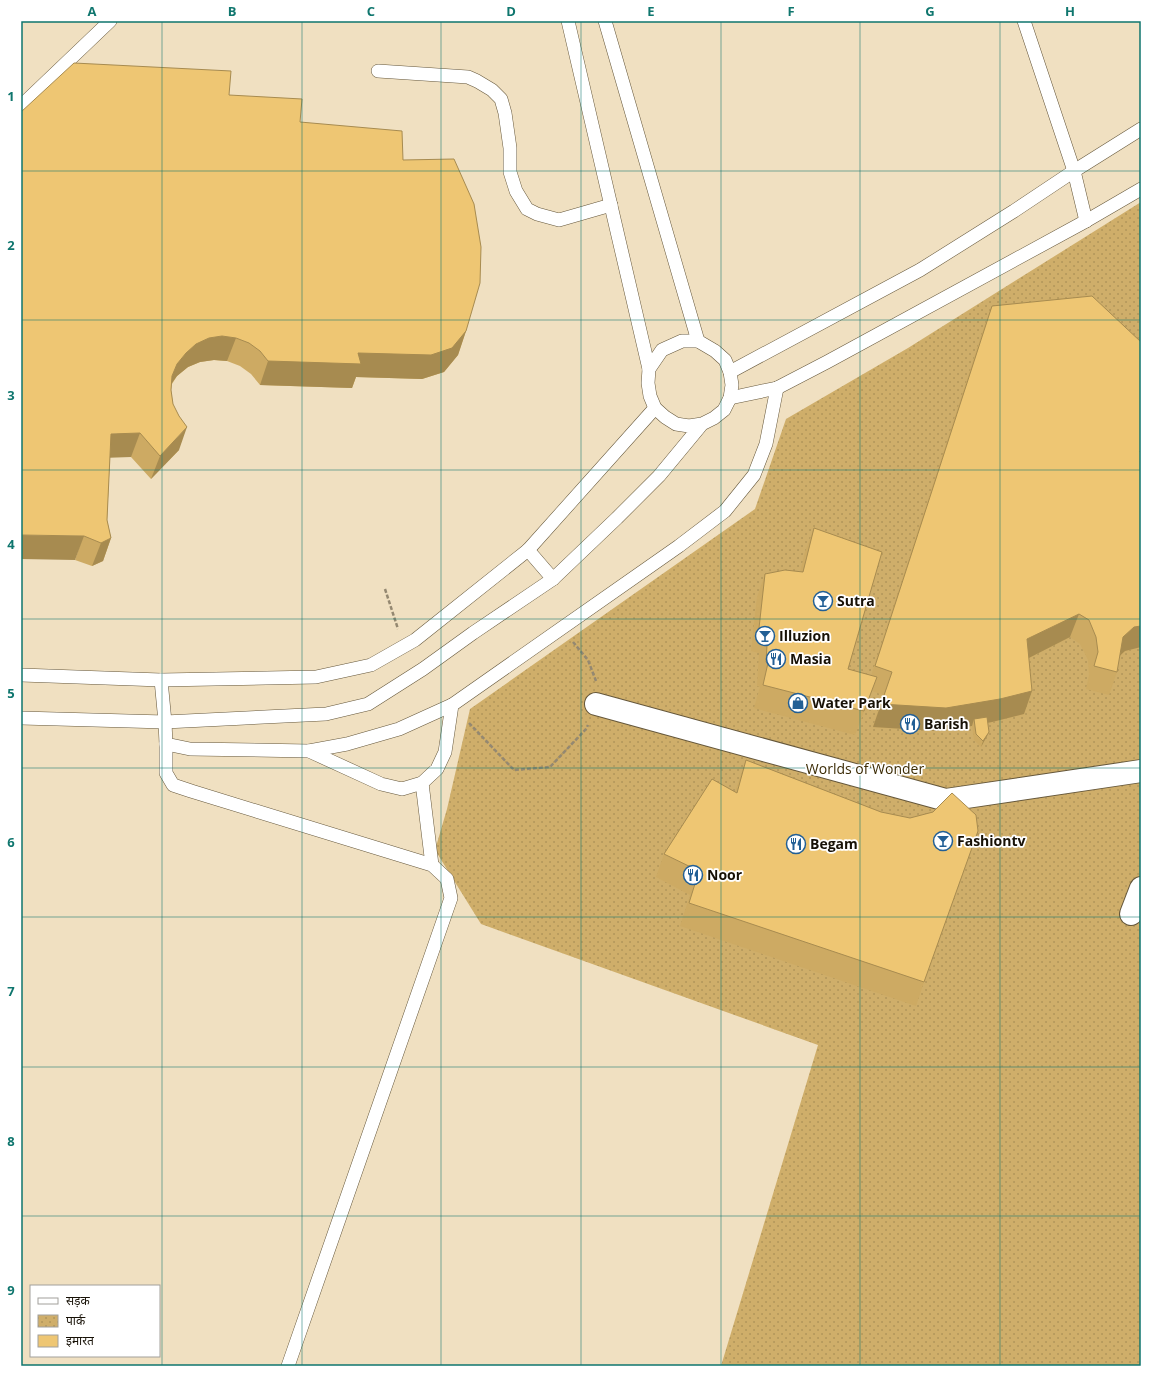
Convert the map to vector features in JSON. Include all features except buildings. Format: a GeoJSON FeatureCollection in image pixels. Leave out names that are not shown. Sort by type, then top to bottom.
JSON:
{"type":"FeatureCollection","features":[{"type":"Feature","properties":{"kind":"street"},"geometry":{"type":"LineString","coordinates":[[596,704],[946,800],[1141,771]]}},
{"type":"Feature","properties":{"kind":"street"},"geometry":{"type":"LineString","coordinates":[[1131,914],[1141,888]]}},
{"type":"Feature","properties":{"kind":"lane"},"geometry":{"type":"LineString","coordinates":[[21,106],[110,21]]}},
{"type":"Feature","properties":{"kind":"lane"},"geometry":{"type":"LineString","coordinates":[[568,21],[649,369],[648,383],[650,396],[655,408],[676,424],[689,426],[702,424],[714,418],[724,410],[730,398],[732,385],[730,372],[725,360],[715,350],[698,341],[682,342],[662,350],[649,369]]}},
{"type":"Feature","properties":{"kind":"lane"},"geometry":{"type":"LineString","coordinates":[[605,21],[698,341]]}},
{"type":"Feature","properties":{"kind":"lane"},"geometry":{"type":"LineString","coordinates":[[1024,21],[1074,171],[1086,222]]}},
{"type":"Feature","properties":{"kind":"lane"},"geometry":{"type":"LineString","coordinates":[[378,71],[468,78],[477,81],[492,90],[501,100],[505,113],[510,148],[510,172],[516,191],[527,209],[537,214],[559,220],[611,205]]}},
{"type":"Feature","properties":{"kind":"lane"},"geometry":{"type":"LineString","coordinates":[[730,372],[920,270],[1141,129]]}},
{"type":"Feature","properties":{"kind":"lane"},"geometry":{"type":"LineString","coordinates":[[730,398],[777,388],[1086,222],[1141,188]]}},
{"type":"Feature","properties":{"kind":"lane"},"geometry":{"type":"LineString","coordinates":[[166,744],[190,749],[308,751],[347,744],[399,729],[452,705],[678,546],[725,511],[754,475],[766,444],[777,388]]}},
{"type":"Feature","properties":{"kind":"lane"},"geometry":{"type":"LineString","coordinates":[[21,674],[162,680],[316,677],[371,666],[415,640],[528,550],[655,408]]}},
{"type":"Feature","properties":{"kind":"lane"},"geometry":{"type":"LineString","coordinates":[[21,718],[165,722],[326,714],[368,704],[423,669],[553,579],[659,476],[702,424]]}},
{"type":"Feature","properties":{"kind":"lane"},"geometry":{"type":"LineString","coordinates":[[528,550],[553,579]]}},
{"type":"Feature","properties":{"kind":"lane"},"geometry":{"type":"LineString","coordinates":[[162,680],[166,744],[166,773],[173,785],[432,865],[447,879],[451,898],[288,1366]]}},
{"type":"Feature","properties":{"kind":"lane"},"geometry":{"type":"LineString","coordinates":[[308,751],[381,784],[402,789],[422,783],[437,769],[445,752],[452,705]]}},
{"type":"Feature","properties":{"kind":"lane"},"geometry":{"type":"LineString","coordinates":[[422,783],[432,865]]}},
{"type":"Feature","properties":{"kind":"path"},"geometry":{"type":"LineString","coordinates":[[452,705],[514,770],[550,767],[586,729],[600,693],[588,660],[561,628]]}},
{"type":"Feature","properties":{"kind":"green space","name":"Worlds of Wonder"},"geometry":{"type":"Polygon","coordinates":[[[1141,202],[1141,1366],[721,1366],[818,1045],[481,924],[435,850],[447,809],[470,709],[755,509],[786,419],[908,348],[1141,202]]]}},
{"type":"Feature","properties":{"kind":"place","name":"Sutra"},"geometry":{"type":"Point","coordinates":[823,601]}},
{"type":"Feature","properties":{"kind":"place","name":"Illuzion"},"geometry":{"type":"Point","coordinates":[765,636]}},
{"type":"Feature","properties":{"kind":"place","name":"Masia"},"geometry":{"type":"Point","coordinates":[776,659]}},
{"type":"Feature","properties":{"kind":"place","name":"Water Park"},"geometry":{"type":"Point","coordinates":[798,703]}},
{"type":"Feature","properties":{"kind":"place","name":"Barish"},"geometry":{"type":"Point","coordinates":[910,724]}},
{"type":"Feature","properties":{"kind":"place","name":"Fashiontv"},"geometry":{"type":"Point","coordinates":[943,841]}},
{"type":"Feature","properties":{"kind":"place","name":"Begam"},"geometry":{"type":"Point","coordinates":[796,844]}},
{"type":"Feature","properties":{"kind":"place","name":"Noor"},"geometry":{"type":"Point","coordinates":[693,875]}}]}
